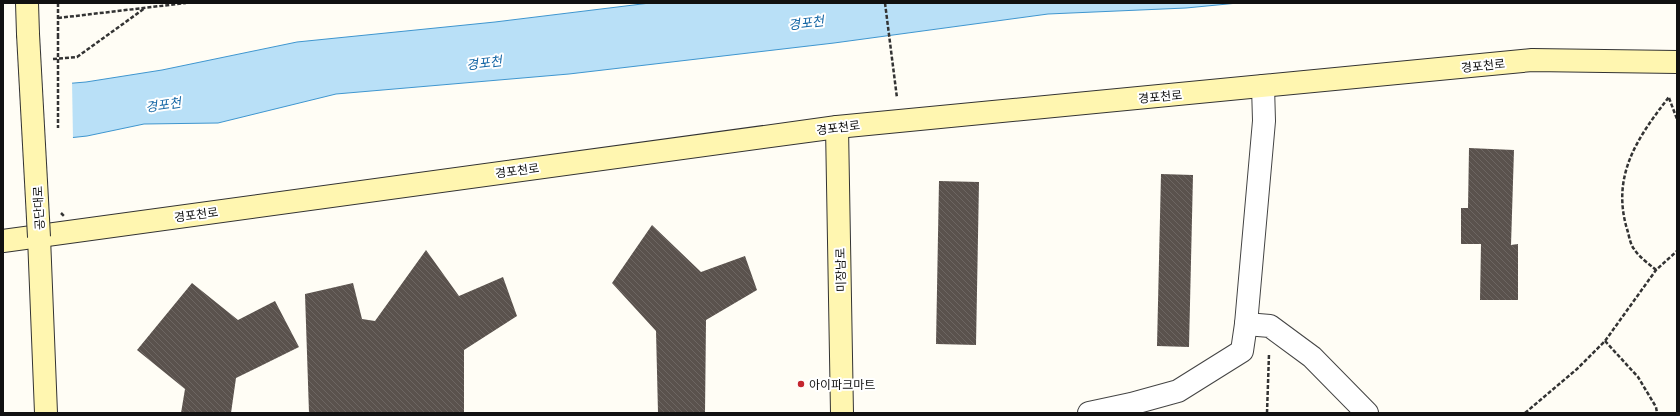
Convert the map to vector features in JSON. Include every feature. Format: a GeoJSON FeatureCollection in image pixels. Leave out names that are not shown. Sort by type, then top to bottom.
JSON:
{"type":"FeatureCollection","features":[{"type":"Feature","properties":{"kind":"street","name":"공단대로"},"geometry":{"type":"LineString","coordinates":[[27,3],[46,413]]}},
{"type":"Feature","properties":{"kind":"street","name":"경포천로"},"geometry":{"type":"LineString","coordinates":[[3,241],[39,237],[74,230],[838,127],[1532,60],[1677,62]]}},
{"type":"Feature","properties":{"kind":"street"},"geometry":{"type":"LineString","coordinates":[[1089,413],[1131,404],[1178,391],[1242,351],[1246,324],[1264,121],[1263,86]]}},
{"type":"Feature","properties":{"kind":"street","name":"미장남로"},"geometry":{"type":"LineString","coordinates":[[838,127],[842,413]]}},
{"type":"Feature","properties":{"kind":"street"},"geometry":{"type":"LineString","coordinates":[[1246,324],[1270,326],[1312,357],[1367,413]]}},
{"type":"Feature","properties":{"kind":"path"},"geometry":{"type":"LineString","coordinates":[[58,3],[58,128]]}},
{"type":"Feature","properties":{"kind":"path"},"geometry":{"type":"LineString","coordinates":[[58,18],[186,3]]}},
{"type":"Feature","properties":{"kind":"path"},"geometry":{"type":"LineString","coordinates":[[885,3],[898,104]]}},
{"type":"Feature","properties":{"kind":"path"},"geometry":{"type":"LineString","coordinates":[[47,59],[77,57],[145,8]]}},
{"type":"Feature","properties":{"kind":"path"},"geometry":{"type":"LineString","coordinates":[[1656,270],[1633,249],[1624,220],[1622,188],[1628,162],[1643,131],[1669,97],[1677,119]]}},
{"type":"Feature","properties":{"kind":"path"},"geometry":{"type":"LineString","coordinates":[[58,207],[65,217]]}},
{"type":"Feature","properties":{"kind":"path"},"geometry":{"type":"LineString","coordinates":[[1525,413],[1577,369],[1605,341],[1656,270],[1677,251]]}},
{"type":"Feature","properties":{"kind":"path"},"geometry":{"type":"LineString","coordinates":[[1267,413],[1270,326]]}},
{"type":"Feature","properties":{"kind":"path"},"geometry":{"type":"LineString","coordinates":[[1605,341],[1638,377],[1656,407],[1657,413]]}},
{"type":"Feature","properties":{"kind":"water","name":"경포천"},"geometry":{"type":"Polygon","coordinates":[[[650,3],[1238,3],[1186,8],[1048,14],[834,43],[569,74],[336,94],[218,123],[144,124],[87,136],[3,145],[3,89],[86,82],[162,70],[297,42],[495,22],[650,3]]]}},
{"type":"Feature","properties":{"kind":"pier"},"geometry":{"type":"Polygon","coordinates":[[[72,81],[73,140],[3,147],[3,87],[72,81]]]}},
{"type":"Feature","properties":{"kind":"building"},"geometry":{"type":"Polygon","coordinates":[[[1469,148],[1514,150],[1511,245],[1518,244],[1518,300],[1480,300],[1481,244],[1461,244],[1461,208],[1468,208],[1469,148]]]}},
{"type":"Feature","properties":{"kind":"building"},"geometry":{"type":"Polygon","coordinates":[[[1161,174],[1193,175],[1189,347],[1157,346],[1161,174]]]}},
{"type":"Feature","properties":{"kind":"building"},"geometry":{"type":"Polygon","coordinates":[[[939,181],[979,182],[976,345],[936,344],[939,181]]]}},
{"type":"Feature","properties":{"kind":"building"},"geometry":{"type":"Polygon","coordinates":[[[652,225],[701,272],[745,256],[757,290],[706,320],[705,413],[658,413],[656,331],[612,283],[652,225]]]}},
{"type":"Feature","properties":{"kind":"building"},"geometry":{"type":"Polygon","coordinates":[[[426,250],[459,296],[503,277],[517,316],[464,350],[464,413],[309,413],[305,294],[353,283],[362,319],[375,321],[426,250]]]}},
{"type":"Feature","properties":{"kind":"building"},"geometry":{"type":"Polygon","coordinates":[[[192,283],[238,320],[275,301],[299,347],[236,378],[231,413],[181,413],[185,389],[137,350],[192,283]]]}},
{"type":"Feature","properties":{"kind":"place","name":"아이파크마트"},"geometry":{"type":"Point","coordinates":[801,384]}}]}
